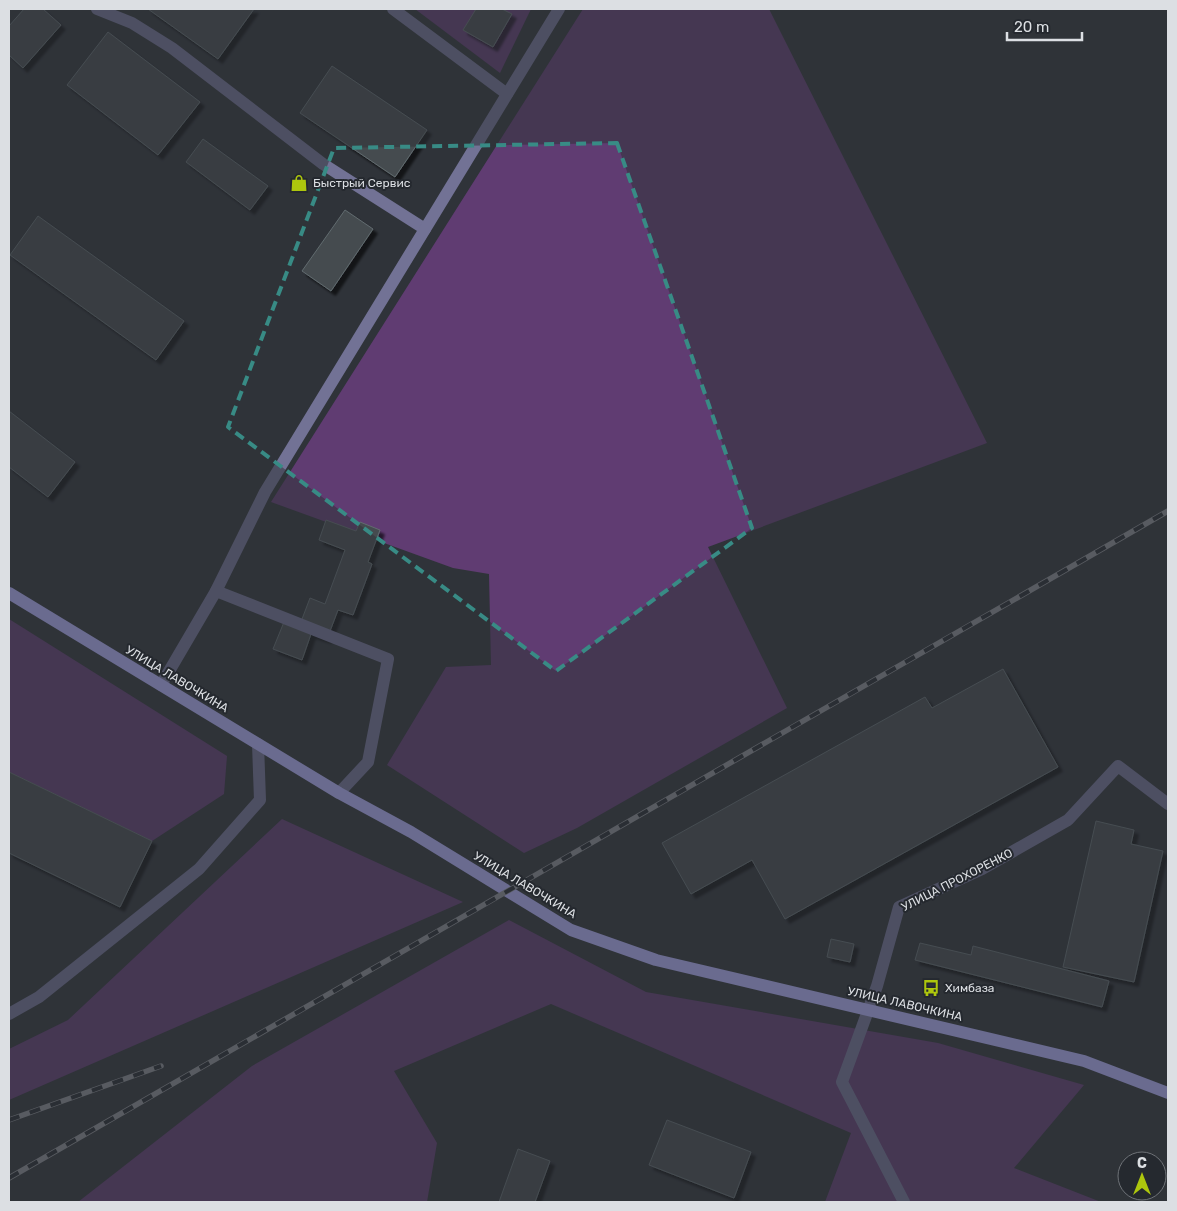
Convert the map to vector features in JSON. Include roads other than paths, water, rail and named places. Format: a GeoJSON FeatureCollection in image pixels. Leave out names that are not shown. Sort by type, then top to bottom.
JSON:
{"type":"FeatureCollection","features":[{"type":"Feature","properties":{"kind":"main road","name":"УЛИЦА ЛАВОЧКИНА"},"geometry":{"type":"LineString","coordinates":[[9,593],[339,793],[411,832],[571,930],[656,960],[1084,1061],[1168,1093]]}},
{"type":"Feature","properties":{"kind":"street"},"geometry":{"type":"LineString","coordinates":[[96,9],[132,23],[172,48],[323,164],[425,229]]}},
{"type":"Feature","properties":{"kind":"street"},"geometry":{"type":"LineString","coordinates":[[393,9],[508,94]]}},
{"type":"Feature","properties":{"kind":"street"},"geometry":{"type":"LineString","coordinates":[[161,685],[216,591],[265,492],[559,9]]}},
{"type":"Feature","properties":{"kind":"street"},"geometry":{"type":"LineString","coordinates":[[216,591],[388,659],[368,762],[339,793]]}},
{"type":"Feature","properties":{"kind":"street"},"geometry":{"type":"LineString","coordinates":[[9,1014],[39,997],[199,869],[260,800],[258,744]]}},
{"type":"Feature","properties":{"kind":"street","name":"УЛИЦА ПРОХОРЕНКО"},"geometry":{"type":"LineString","coordinates":[[904,1202],[842,1082],[877,986],[898,907],[982,869],[1068,820],[1118,766],[1168,804]]}},
{"type":"Feature","properties":{"kind":"railway"},"geometry":{"type":"LineString","coordinates":[[9,1178],[1168,511]]}},
{"type":"Feature","properties":{"kind":"railway"},"geometry":{"type":"LineString","coordinates":[[9,1120],[161,1066]]}},
{"type":"Feature","properties":{"kind":"place","name":"Быстрый Сервис"},"geometry":{"type":"Point","coordinates":[299,183]}},
{"type":"Feature","properties":{"kind":"place","name":"Химбаза"},"geometry":{"type":"Point","coordinates":[931,988]}}]}
